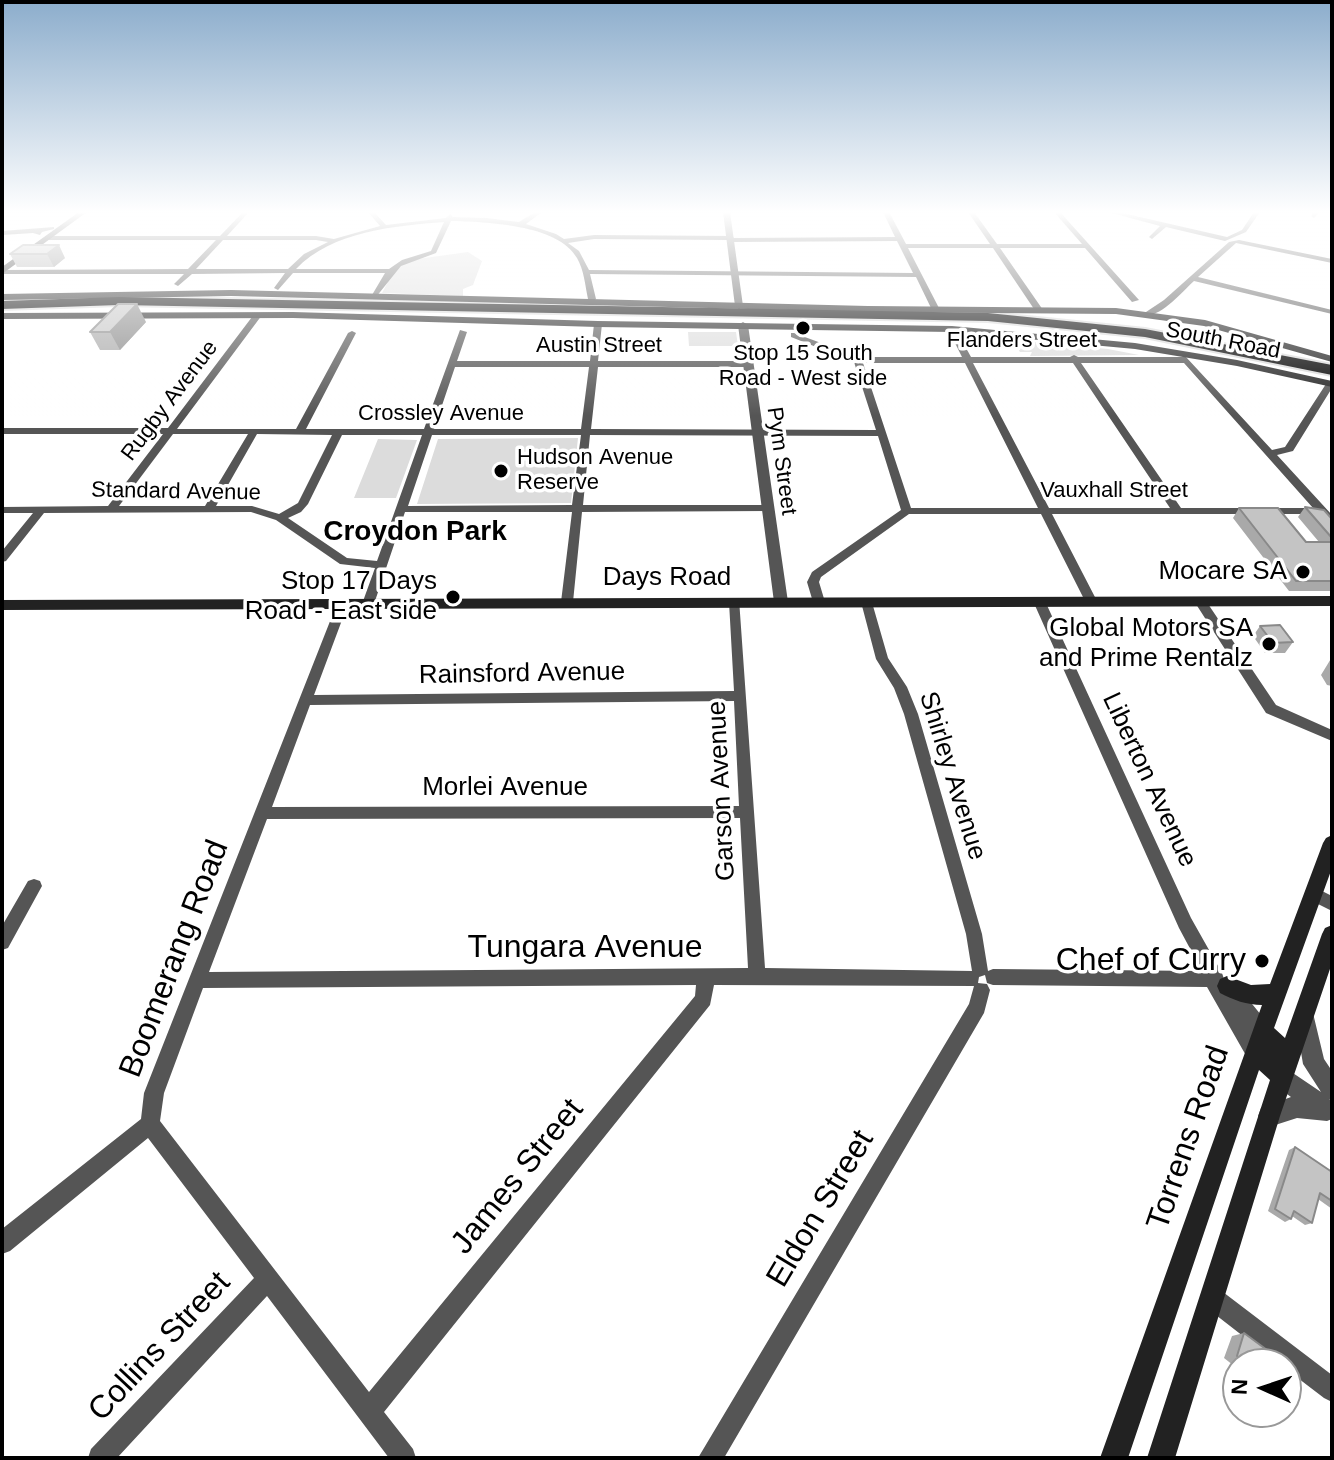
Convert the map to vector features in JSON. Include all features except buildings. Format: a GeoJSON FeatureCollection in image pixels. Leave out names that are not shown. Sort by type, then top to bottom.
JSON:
{"type":"FeatureCollection","features":[{"type":"Feature","properties":{"kind":"highway"},"geometry":{"type":"LineString","coordinates":[[100,301],[936,322],[1018,327],[1187,348],[1332,379]]}},
{"type":"Feature","properties":{"kind":"highway"},"geometry":{"type":"LineString","coordinates":[[2,307],[100,301],[988,317],[1145,333],[1332,379]]}},
{"type":"Feature","properties":{"kind":"highway"},"geometry":{"type":"LineString","coordinates":[[436,320],[683,317]]}},
{"type":"Feature","properties":{"kind":"main road","name":"South Road"},"geometry":{"type":"LineString","coordinates":[[2,297],[100,301],[376,295],[1149,314],[1205,323],[1332,359]]}},
{"type":"Feature","properties":{"kind":"main road","name":"South Road"},"geometry":{"type":"LineString","coordinates":[[2,316],[258,315],[598,324],[929,328],[1060,336],[1196,355],[1332,379]]}},
{"type":"Feature","properties":{"kind":"main road","name":"Days Road"},"geometry":{"type":"LineString","coordinates":[[2,605],[1332,601]]}},
{"type":"Feature","properties":{"kind":"main road","name":"Torrens Road"},"geometry":{"type":"LineString","coordinates":[[1114,1458],[1259,1042],[1278,992],[1323,899],[1332,843]]}},
{"type":"Feature","properties":{"kind":"main road"},"geometry":{"type":"LineString","coordinates":[[1161,1458],[1269,1116],[1332,934]]}},
{"type":"Feature","properties":{"kind":"main road"},"geometry":{"type":"LineString","coordinates":[[1221,983],[1246,996],[1259,997],[1278,992]]}},
{"type":"Feature","properties":{"kind":"main road"},"geometry":{"type":"LineString","coordinates":[[1259,1042],[1288,1068]]}},
{"type":"Feature","properties":{"kind":"street"},"geometry":{"type":"LineString","coordinates":[[178,284],[181,280]]}},
{"type":"Feature","properties":{"kind":"street"},"geometry":{"type":"LineString","coordinates":[[278,288],[283,280]]}},
{"type":"Feature","properties":{"kind":"street"},"geometry":{"type":"LineString","coordinates":[[376,295],[383,280]]}},
{"type":"Feature","properties":{"kind":"street"},"geometry":{"type":"LineString","coordinates":[[587,280],[590,302]]}},
{"type":"Feature","properties":{"kind":"street"},"geometry":{"type":"LineString","coordinates":[[736,280],[739,306]]}},
{"type":"Feature","properties":{"kind":"street"},"geometry":{"type":"LineString","coordinates":[[921,280],[936,310]]}},
{"type":"Feature","properties":{"kind":"street"},"geometry":{"type":"LineString","coordinates":[[1018,280],[1039,310]]}},
{"type":"Feature","properties":{"kind":"street"},"geometry":{"type":"LineString","coordinates":[[1119,280],[1135,300]]}},
{"type":"Feature","properties":{"kind":"street"},"geometry":{"type":"LineString","coordinates":[[1149,314],[1190,280]]}},
{"type":"Feature","properties":{"kind":"street"},"geometry":{"type":"LineString","coordinates":[[1201,280],[1332,312]]}},
{"type":"Feature","properties":{"kind":"street"},"geometry":{"type":"LineString","coordinates":[[1163,305],[1163,312],[1168,317]]}},
{"type":"Feature","properties":{"kind":"street","name":"Rugby Avenue"},"geometry":{"type":"LineString","coordinates":[[111,510],[258,315]]}},
{"type":"Feature","properties":{"kind":"street"},"geometry":{"type":"LineString","coordinates":[[567,602],[598,324]]}},
{"type":"Feature","properties":{"kind":"street","name":"Pym Street"},"geometry":{"type":"LineString","coordinates":[[743,325],[781,602]]}},
{"type":"Feature","properties":{"kind":"street"},"geometry":{"type":"LineString","coordinates":[[368,604],[463,332]]}},
{"type":"Feature","properties":{"kind":"street"},"geometry":{"type":"LineString","coordinates":[[299,432],[352,333]]}},
{"type":"Feature","properties":{"kind":"street"},"geometry":{"type":"LineString","coordinates":[[794,335],[858,360],[907,511],[816,575],[813,582],[819,602]]}},
{"type":"Feature","properties":{"kind":"street"},"geometry":{"type":"LineString","coordinates":[[956,337],[1091,601]]}},
{"type":"Feature","properties":{"kind":"street"},"geometry":{"type":"LineString","coordinates":[[1074,358],[1177,510]]}},
{"type":"Feature","properties":{"kind":"street","name":"Flanders Street"},"geometry":{"type":"LineString","coordinates":[[858,360],[1186,360],[1271,453]]}},
{"type":"Feature","properties":{"kind":"street","name":"Austin Street"},"geometry":{"type":"LineString","coordinates":[[452,364],[747,364]]}},
{"type":"Feature","properties":{"kind":"street"},"geometry":{"type":"LineString","coordinates":[[1332,379],[1289,449],[1271,453],[1332,522]]}},
{"type":"Feature","properties":{"kind":"street"},"geometry":{"type":"LineString","coordinates":[[209,509],[255,430]]}},
{"type":"Feature","properties":{"kind":"street","name":"Crossley Avenue"},"geometry":{"type":"LineString","coordinates":[[2,431],[880,433]]}},
{"type":"Feature","properties":{"kind":"street"},"geometry":{"type":"LineString","coordinates":[[280,518],[303,504],[337,434]]}},
{"type":"Feature","properties":{"kind":"street"},"geometry":{"type":"LineString","coordinates":[[402,509],[768,508]]}},
{"type":"Feature","properties":{"kind":"street","name":"Standard Avenue"},"geometry":{"type":"LineString","coordinates":[[2,510],[252,509],[280,518],[344,561],[382,565]]}},
{"type":"Feature","properties":{"kind":"street"},"geometry":{"type":"LineString","coordinates":[[2,558],[41,510]]}},
{"type":"Feature","properties":{"kind":"street","name":"Vauxhall Street"},"geometry":{"type":"LineString","coordinates":[[907,511],[1321,511]]}},
{"type":"Feature","properties":{"kind":"street","name":"Liberton Avenue"},"geometry":{"type":"LineString","coordinates":[[1039,601],[1185,923],[1221,983],[1216,989],[1259,1042]]}},
{"type":"Feature","properties":{"kind":"street"},"geometry":{"type":"LineString","coordinates":[[1200,601],[1271,709],[1332,736]]}},
{"type":"Feature","properties":{"kind":"street","name":"Garson Avenue"},"geometry":{"type":"LineString","coordinates":[[735,602],[757,976]]}},
{"type":"Feature","properties":{"kind":"street","name":"Shirley Avenue"},"geometry":{"type":"LineString","coordinates":[[867,602],[882,659],[900,687],[911,714],[974,934],[981,979]]}},
{"type":"Feature","properties":{"kind":"street","name":"Boomerang Road"},"geometry":{"type":"LineString","coordinates":[[150,1124],[154,1093],[342,604]]}},
{"type":"Feature","properties":{"kind":"street","name":"Rainsford Avenue"},"geometry":{"type":"LineString","coordinates":[[304,700],[741,696]]}},
{"type":"Feature","properties":{"kind":"street","name":"Morlei Avenue"},"geometry":{"type":"LineString","coordinates":[[262,813],[747,812]]}},
{"type":"Feature","properties":{"kind":"street"},"geometry":{"type":"LineString","coordinates":[[2,942],[34,886]]}},
{"type":"Feature","properties":{"kind":"street","name":"Tungara Avenue"},"geometry":{"type":"LineString","coordinates":[[199,980],[757,976],[1221,983]]}},
{"type":"Feature","properties":{"kind":"street","name":"James Street"},"geometry":{"type":"LineString","coordinates":[[369,1411],[704,999],[705,977]]}},
{"type":"Feature","properties":{"kind":"street","name":"Eldon Street"},"geometry":{"type":"LineString","coordinates":[[710,1458],[978,1007],[981,979]]}},
{"type":"Feature","properties":{"kind":"street"},"geometry":{"type":"LineString","coordinates":[[1305,1015],[1314,1064],[1331,1101]]}},
{"type":"Feature","properties":{"kind":"street"},"geometry":{"type":"LineString","coordinates":[[1288,1068],[1331,1101]]}},
{"type":"Feature","properties":{"kind":"street"},"geometry":{"type":"LineString","coordinates":[[1269,1116],[1286,1107],[1331,1101]]}},
{"type":"Feature","properties":{"kind":"street"},"geometry":{"type":"LineString","coordinates":[[2,1243],[150,1124],[404,1458]]}},
{"type":"Feature","properties":{"kind":"street","name":"Collins Street"},"geometry":{"type":"LineString","coordinates":[[100,1458],[267,1280]]}},
{"type":"Feature","properties":{"kind":"street"},"geometry":{"type":"LineString","coordinates":[[1211,1297],[1332,1390]]}},
{"type":"Feature","properties":{"kind":"shaded area"},"geometry":{"type":"Polygon","coordinates":[[[389,280],[475,280],[473,285],[463,289],[463,296],[382,293],[389,280]]]}},
{"type":"Feature","properties":{"kind":"shaded area"},"geometry":{"type":"Polygon","coordinates":[[[688,332],[736,332],[738,346],[689,346],[688,332]]]}},
{"type":"Feature","properties":{"kind":"shaded area"},"geometry":{"type":"Polygon","coordinates":[[[1012,340],[1139,355],[1030,356],[1032,352],[1020,352],[1012,340]]]}},
{"type":"Feature","properties":{"kind":"shaded area","name":"Hudson Avenue Reserve"},"geometry":{"type":"Polygon","coordinates":[[[578,438],[571,503],[417,504],[438,439],[578,438]]]}},
{"type":"Feature","properties":{"kind":"shaded area"},"geometry":{"type":"Polygon","coordinates":[[[378,439],[417,440],[396,498],[354,498],[378,439]]]}},
{"type":"Feature","properties":{"kind":"place","name":"Stop 15 South Road - West side"},"geometry":{"type":"Point","coordinates":[803,328]}},
{"type":"Feature","properties":{"kind":"place","name":"Hudson Avenue Reserve"},"geometry":{"type":"Point","coordinates":[501,471]}},
{"type":"Feature","properties":{"kind":"place","name":"Mocare SA"},"geometry":{"type":"Point","coordinates":[1303,572]}},
{"type":"Feature","properties":{"kind":"place","name":"Stop 17 Days Road - East side"},"geometry":{"type":"Point","coordinates":[453,597]}},
{"type":"Feature","properties":{"kind":"place","name":"Global Motors SA and Prime Rentalz"},"geometry":{"type":"Point","coordinates":[1269,644]}},
{"type":"Feature","properties":{"kind":"place","name":"Chef of Curry"},"geometry":{"type":"Point","coordinates":[1262,961]}},
{"type":"Feature","properties":{"kind":"district","name":"Croydon Park"},"geometry":{"type":"Point","coordinates":[415,532]}}]}
